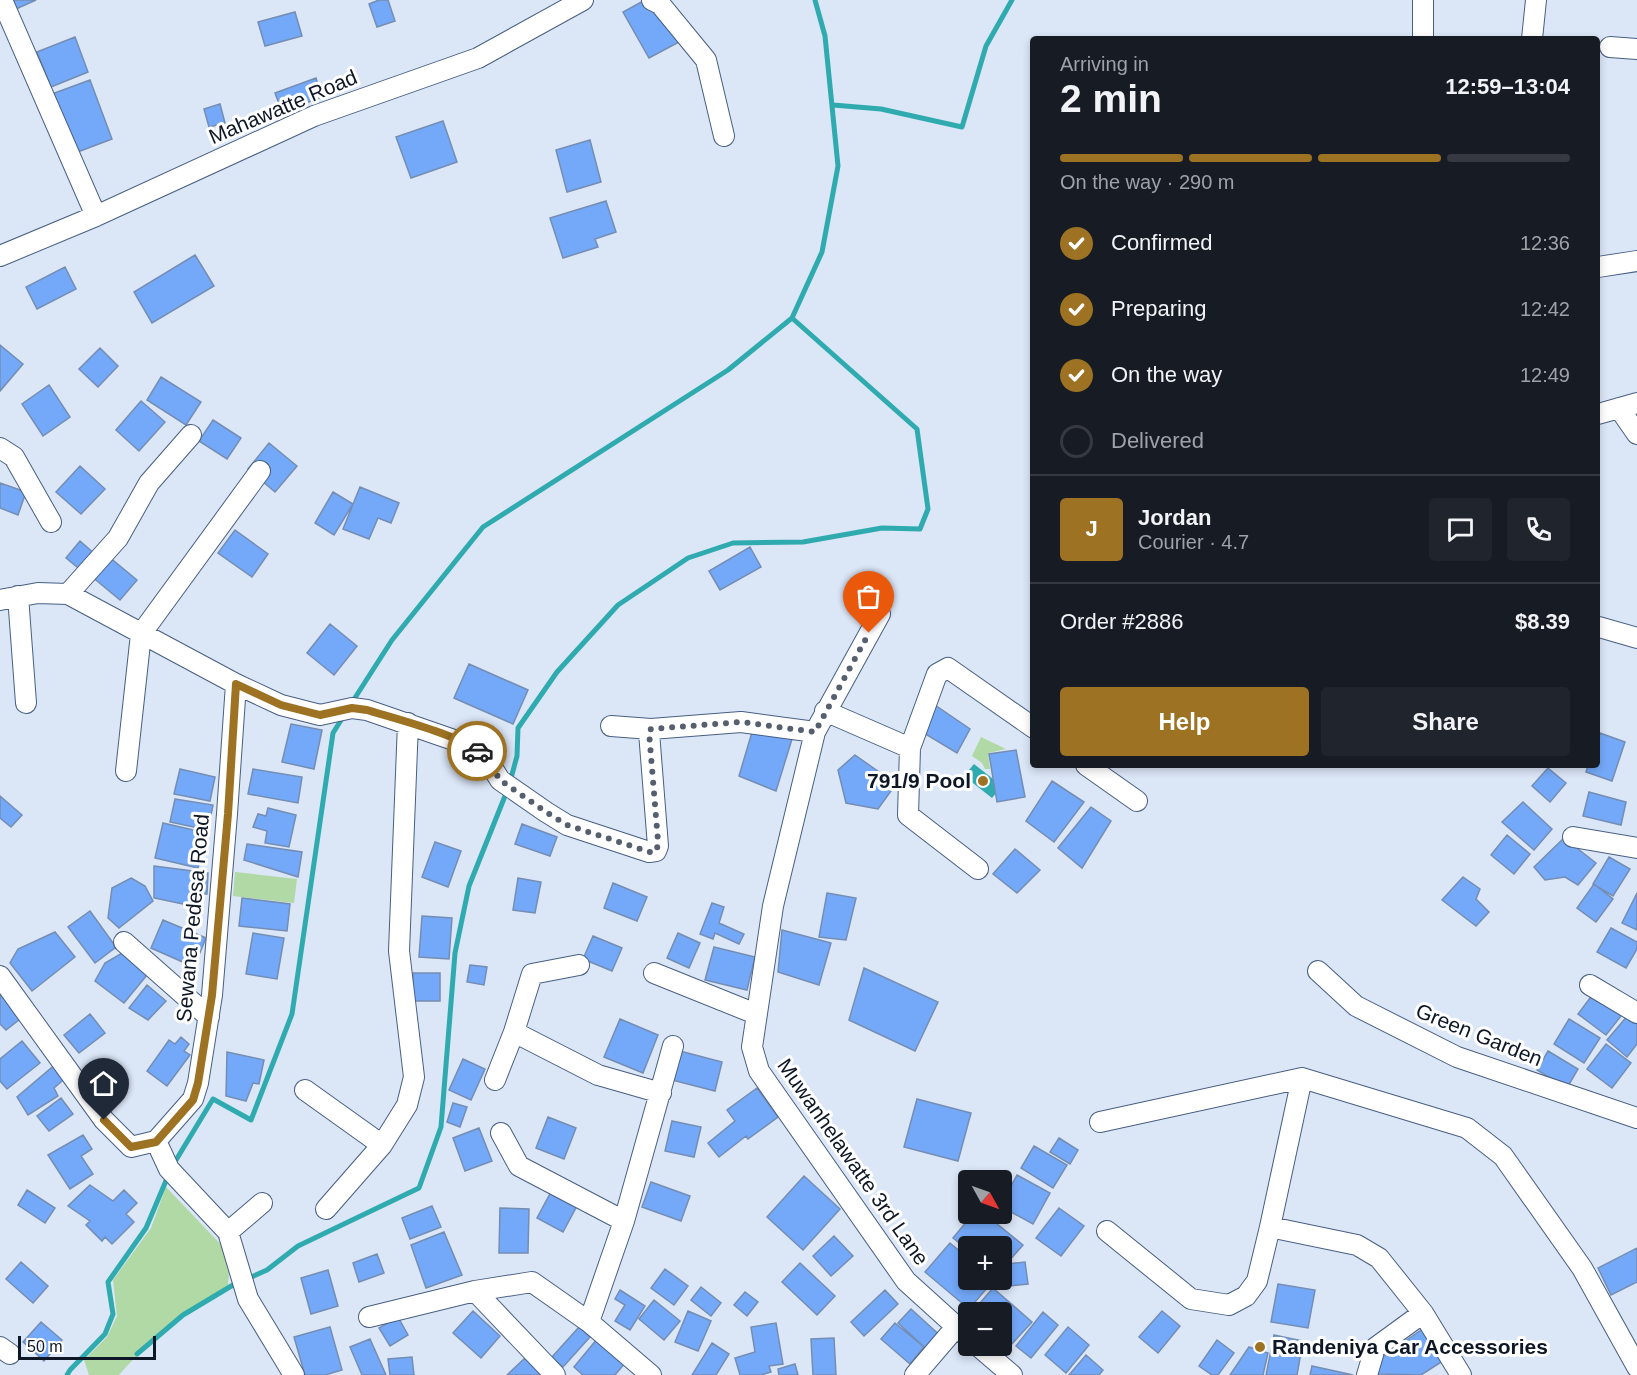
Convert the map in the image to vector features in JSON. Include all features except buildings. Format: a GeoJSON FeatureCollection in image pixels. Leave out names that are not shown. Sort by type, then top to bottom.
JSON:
{"type":"FeatureCollection","features":[{"type":"Feature","properties":{"kind":"street"},"geometry":{"type":"LineString","coordinates":[[2,0],[96,216]]}},
{"type":"Feature","properties":{"kind":"street","name":"Mahawatte Road"},"geometry":{"type":"LineString","coordinates":[[0,256],[96,216],[314,116],[478,58],[583,0]]}},
{"type":"Feature","properties":{"kind":"street"},"geometry":{"type":"LineString","coordinates":[[652,0],[660,4],[706,60],[724,136]]}},
{"type":"Feature","properties":{"kind":"street"},"geometry":{"type":"LineString","coordinates":[[1423,0],[1423,36]]}},
{"type":"Feature","properties":{"kind":"street"},"geometry":{"type":"LineString","coordinates":[[1532,36],[1536,0]]}},
{"type":"Feature","properties":{"kind":"street"},"geometry":{"type":"LineString","coordinates":[[1610,48],[1637,49]]}},
{"type":"Feature","properties":{"kind":"street"},"geometry":{"type":"LineString","coordinates":[[1600,267],[1637,261]]}},
{"type":"Feature","properties":{"kind":"street"},"geometry":{"type":"LineString","coordinates":[[1600,413],[1628,406],[1637,434]]}},
{"type":"Feature","properties":{"kind":"street"},"geometry":{"type":"LineString","coordinates":[[68,594],[118,538],[149,483],[191,435]]}},
{"type":"Feature","properties":{"kind":"street"},"geometry":{"type":"LineString","coordinates":[[0,448],[14,457],[51,522]]}},
{"type":"Feature","properties":{"kind":"street"},"geometry":{"type":"LineString","coordinates":[[126,771],[141,634],[260,471]]}},
{"type":"Feature","properties":{"kind":"street"},"geometry":{"type":"LineString","coordinates":[[26,703],[9,598],[38,593],[68,594],[236,684],[281,705],[320,715],[352,708],[367,710],[471,746],[488,761],[500,780],[567,825],[653,853],[657,849],[658,841],[649,732],[651,729]]}},
{"type":"Feature","properties":{"kind":"street","name":"Muwanhelawatte 3rd Lane"},"geometry":{"type":"LineString","coordinates":[[880,614],[815,732],[773,906],[752,1047],[759,1071],[906,1281],[958,1328]]}},
{"type":"Feature","properties":{"kind":"street"},"geometry":{"type":"LineString","coordinates":[[1600,627],[1637,638]]}},
{"type":"Feature","properties":{"kind":"street"},"geometry":{"type":"LineString","coordinates":[[978,869],[908,815],[910,748],[937,674],[948,668],[1030,725]]}},
{"type":"Feature","properties":{"kind":"street","name":"Sewana Pedesa Road"},"geometry":{"type":"LineString","coordinates":[[156,1142],[193,1100],[198,1083],[209,1017],[228,814],[236,684]]}},
{"type":"Feature","properties":{"kind":"street"},"geometry":{"type":"LineString","coordinates":[[825,711],[910,748]]}},
{"type":"Feature","properties":{"kind":"street"},"geometry":{"type":"LineString","coordinates":[[611,726],[651,729],[741,722],[815,732]]}},
{"type":"Feature","properties":{"kind":"street"},"geometry":{"type":"LineString","coordinates":[[326,1209],[382,1145],[407,1106],[414,1077],[399,951],[408,723]]}},
{"type":"Feature","properties":{"kind":"street"},"geometry":{"type":"LineString","coordinates":[[1090,768],[1137,801]]}},
{"type":"Feature","properties":{"kind":"street"},"geometry":{"type":"LineString","coordinates":[[1573,837],[1637,848]]}},
{"type":"Feature","properties":{"kind":"street"},"geometry":{"type":"LineString","coordinates":[[124,942],[209,1017]]}},
{"type":"Feature","properties":{"kind":"street"},"geometry":{"type":"LineString","coordinates":[[495,1080],[514,1032],[532,974],[579,965]]}},
{"type":"Feature","properties":{"kind":"street","name":"Green Garden"},"geometry":{"type":"LineString","coordinates":[[1318,971],[1356,1006],[1457,1057],[1637,1118]]}},
{"type":"Feature","properties":{"kind":"street"},"geometry":{"type":"LineString","coordinates":[[654,973],[756,1014]]}},
{"type":"Feature","properties":{"kind":"street"},"geometry":{"type":"LineString","coordinates":[[0,976],[104,1120],[131,1147],[156,1142],[163,1160],[177,1178],[228,1232],[248,1299],[294,1375]]}},
{"type":"Feature","properties":{"kind":"street"},"geometry":{"type":"LineString","coordinates":[[1590,985],[1637,1013]]}},
{"type":"Feature","properties":{"kind":"street"},"geometry":{"type":"LineString","coordinates":[[514,1032],[598,1075],[661,1093]]}},
{"type":"Feature","properties":{"kind":"street"},"geometry":{"type":"LineString","coordinates":[[589,1322],[624,1221],[673,1046]]}},
{"type":"Feature","properties":{"kind":"street"},"geometry":{"type":"LineString","coordinates":[[1100,1122],[1302,1078],[1467,1128],[1503,1156],[1582,1268],[1637,1367]]}},
{"type":"Feature","properties":{"kind":"street"},"geometry":{"type":"LineString","coordinates":[[1107,1231],[1191,1299],[1229,1305],[1246,1296],[1257,1281],[1302,1078]]}},
{"type":"Feature","properties":{"kind":"street"},"geometry":{"type":"LineString","coordinates":[[305,1090],[382,1145]]}},
{"type":"Feature","properties":{"kind":"street"},"geometry":{"type":"LineString","coordinates":[[501,1133],[519,1166],[624,1221]]}},
{"type":"Feature","properties":{"kind":"street"},"geometry":{"type":"LineString","coordinates":[[228,1232],[262,1203]]}},
{"type":"Feature","properties":{"kind":"street"},"geometry":{"type":"LineString","coordinates":[[1270,1227],[1357,1245],[1379,1258],[1423,1313],[1461,1375]]}},
{"type":"Feature","properties":{"kind":"street"},"geometry":{"type":"LineString","coordinates":[[369,1317],[475,1291],[532,1282],[589,1322],[651,1375]]}},
{"type":"Feature","properties":{"kind":"street"},"geometry":{"type":"LineString","coordinates":[[475,1291],[555,1375]]}},
{"type":"Feature","properties":{"kind":"street"},"geometry":{"type":"LineString","coordinates":[[1367,1375],[1375,1348],[1423,1313]]}},
{"type":"Feature","properties":{"kind":"street"},"geometry":{"type":"LineString","coordinates":[[915,1375],[958,1337]]}},
{"type":"Feature","properties":{"kind":"street"},"geometry":{"type":"LineString","coordinates":[[990,1356],[1012,1375]]}},
{"type":"Feature","properties":{"kind":"shaded area"},"geometry":{"type":"Polygon","coordinates":[[[981,737],[1006,749],[988,753],[990,769],[985,769],[982,763],[972,756],[981,737]]]}},
{"type":"Feature","properties":{"kind":"shaded area","name":"791/9 Pool"},"geometry":{"type":"Polygon","coordinates":[[[974,764],[1002,786],[992,798],[964,776],[974,764]]]}},
{"type":"Feature","properties":{"kind":"shaded area"},"geometry":{"type":"Polygon","coordinates":[[[235,872],[297,879],[294,903],[233,896],[235,872]]]}},
{"type":"Feature","properties":{"kind":"shaded area"},"geometry":{"type":"Polygon","coordinates":[[[166,1187],[230,1254],[228,1287],[170,1326],[119,1375],[89,1375],[84,1360],[107,1337],[117,1316],[113,1280],[151,1228],[166,1187]]]}},
{"type":"Feature","properties":{"kind":"waterway"},"geometry":{"type":"LineString","coordinates":[[351,704],[392,640],[483,527],[728,370],[792,318],[822,252],[838,166],[825,36],[815,0]]}},
{"type":"Feature","properties":{"kind":"waterway"},"geometry":{"type":"LineString","coordinates":[[833,105],[881,109],[962,127],[986,46],[1012,0]]}},
{"type":"Feature","properties":{"kind":"waterway"},"geometry":{"type":"LineString","coordinates":[[510,782],[517,756],[518,728],[557,672],[618,605],[688,558],[733,543],[803,542],[882,528],[920,529],[928,509],[917,429],[792,318]]}},
{"type":"Feature","properties":{"kind":"waterway"},"geometry":{"type":"LineString","coordinates":[[173,1165],[213,1099],[251,1120],[292,1014],[333,733],[343,717]]}},
{"type":"Feature","properties":{"kind":"waterway"},"geometry":{"type":"LineString","coordinates":[[247,1279],[267,1270],[298,1246],[419,1188],[441,1127],[455,953],[469,886],[507,791]]}},
{"type":"Feature","properties":{"kind":"waterway"},"geometry":{"type":"LineString","coordinates":[[67,1375],[105,1334],[113,1314],[108,1282],[146,1228],[168,1176]]}},
{"type":"Feature","properties":{"kind":"waterway"},"geometry":{"type":"LineString","coordinates":[[137,1354],[183,1315],[238,1282]]}},
{"type":"Feature","properties":{"kind":"way so far"},"geometry":{"type":"LineString","coordinates":[[477,751],[488,761],[500,780],[567,825],[653,853],[657,849],[658,841],[649,732],[651,729],[741,722],[815,732],[869,633]]}},
{"type":"Feature","properties":{"kind":"place","name":"791/9 Pool"},"geometry":{"type":"Point","coordinates":[983,781]}},
{"type":"Feature","properties":{"kind":"place","name":"Randeniya Car Accessories"},"geometry":{"type":"Point","coordinates":[1260,1347]}},
{"type":"Feature","properties":{"kind":"route"},"geometry":{"type":"LineString","coordinates":[[104,1120],[131,1147],[156,1142],[193,1100],[198,1083],[212,995],[228,814],[236,684],[281,705],[320,715],[352,708],[367,710],[449,737],[477,751]]}}]}
